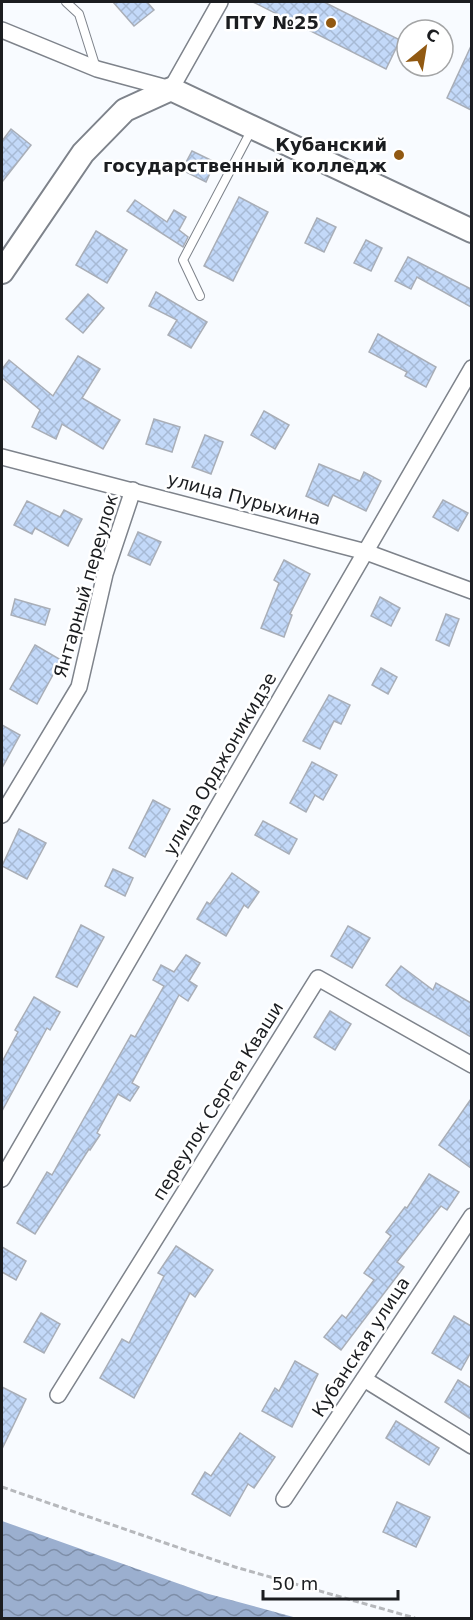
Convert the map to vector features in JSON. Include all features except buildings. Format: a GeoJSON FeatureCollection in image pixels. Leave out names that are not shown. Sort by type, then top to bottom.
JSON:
{"type":"FeatureCollection","features":[{"type":"Feature","properties":{"kind":"street"},"geometry":{"type":"LineString","coordinates":[[2,272],[83,153],[125,110],[171,89],[220,2]]}},
{"type":"Feature","properties":{"kind":"street"},"geometry":{"type":"LineString","coordinates":[[2,30],[97,69],[171,89],[471,231]]}},
{"type":"Feature","properties":{"kind":"street","name":"улица Орджоникидзе"},"geometry":{"type":"LineString","coordinates":[[2,1179],[471,368]]}},
{"type":"Feature","properties":{"kind":"street","name":"улица Пурыхина"},"geometry":{"type":"LineString","coordinates":[[2,457],[366,552],[471,591]]}},
{"type":"Feature","properties":{"kind":"street","name":"Янтарный переулок"},"geometry":{"type":"LineString","coordinates":[[2,815],[78,687],[105,574],[133,490]]}},
{"type":"Feature","properties":{"kind":"street","name":"переулок Сергея Кваши"},"geometry":{"type":"LineString","coordinates":[[58,1395],[318,978],[471,1065]]}},
{"type":"Feature","properties":{"kind":"street","name":"Кубанская улица"},"geometry":{"type":"LineString","coordinates":[[284,1499],[471,1216]]}},
{"type":"Feature","properties":{"kind":"street"},"geometry":{"type":"LineString","coordinates":[[364,1379],[471,1446]]}},
{"type":"Feature","properties":{"kind":"lane"},"geometry":{"type":"LineString","coordinates":[[66,2],[79,14],[97,69]]}},
{"type":"Feature","properties":{"kind":"lane"},"geometry":{"type":"LineString","coordinates":[[200,296],[183,260],[253,128]]}},
{"type":"Feature","properties":{"kind":"path"},"geometry":{"type":"LineString","coordinates":[[2,1487],[236,1567],[415,1618]]}},
{"type":"Feature","properties":{"kind":"water"},"geometry":{"type":"Polygon","coordinates":[[[2,1521],[205,1593],[297,1618],[2,1618],[2,1521]]]}},
{"type":"Feature","properties":{"kind":"place","name":"ПТУ №25"},"geometry":{"type":"Point","coordinates":[331,23]}},
{"type":"Feature","properties":{"kind":"place","name":"Кубанский государственный колледж"},"geometry":{"type":"Point","coordinates":[399,155]}}]}
